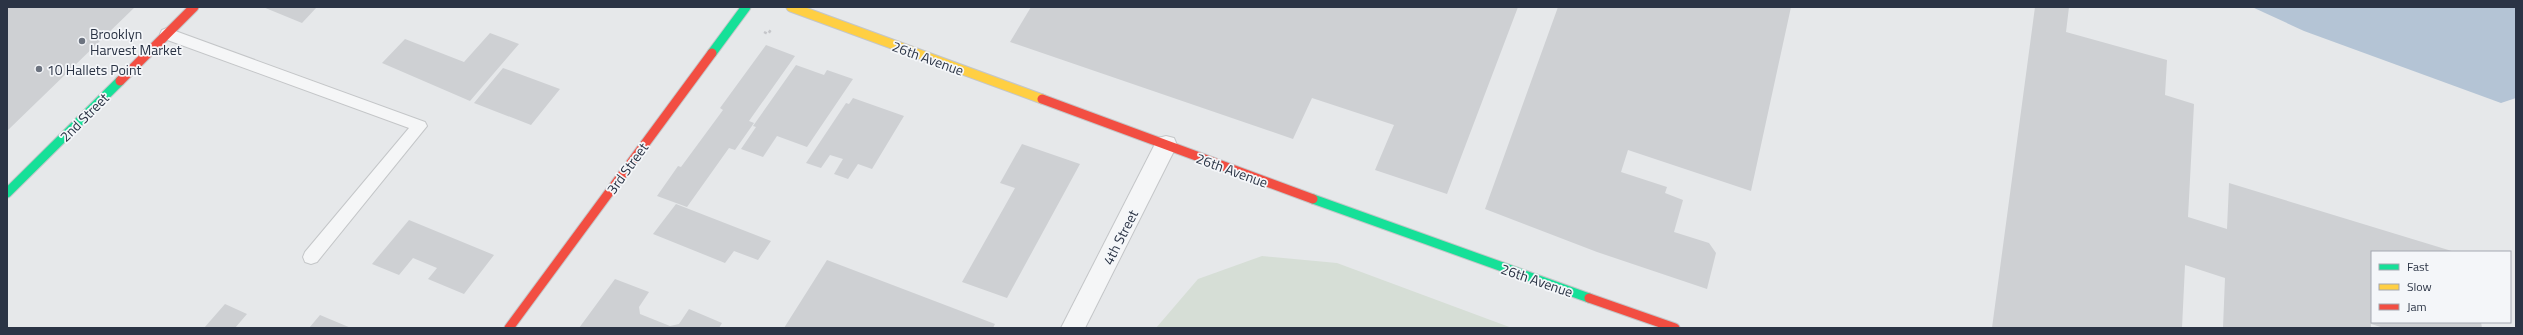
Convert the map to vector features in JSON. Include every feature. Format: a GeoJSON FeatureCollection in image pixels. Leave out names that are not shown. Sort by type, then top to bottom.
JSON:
{"type":"FeatureCollection","features":[{"type":"Feature","properties":{"kind":"street","name":"2nd Street"},"geometry":{"type":"LineString","coordinates":[[7,193],[194,7]]}},
{"type":"Feature","properties":{"kind":"street","name":"3rd Street"},"geometry":{"type":"LineString","coordinates":[[509,328],[746,7]]}},
{"type":"Feature","properties":{"kind":"street","name":"26th Avenue"},"geometry":{"type":"LineString","coordinates":[[790,7],[1447,248],[1675,328]]}},
{"type":"Feature","properties":{"kind":"street","name":"4th Street"},"geometry":{"type":"LineString","coordinates":[[1074,328],[1166,145]]}},
{"type":"Feature","properties":{"kind":"lane"},"geometry":{"type":"LineString","coordinates":[[167,34],[420,126],[311,257]]}},
{"type":"Feature","properties":{"kind":"shaded area"},"geometry":{"type":"Polygon","coordinates":[[[1262,256],[1337,263],[1512,328],[1156,328],[1198,279],[1262,256]]]}},
{"type":"Feature","properties":{"kind":"water"},"geometry":{"type":"Polygon","coordinates":[[[2252,7],[2516,7],[2516,98],[2501,103],[2304,31],[2252,7]]]}},
{"type":"Feature","properties":{"kind":"building","name":"10 Hallets Point"},"geometry":{"type":"Polygon","coordinates":[[[7,7],[135,7],[7,131],[7,7]]]}},
{"type":"Feature","properties":{"kind":"building"},"geometry":{"type":"Polygon","coordinates":[[[263,7],[317,7],[302,23],[263,7]]]}},
{"type":"Feature","properties":{"kind":"building"},"geometry":{"type":"Polygon","coordinates":[[[1031,7],[1518,7],[1447,194],[1375,170],[1394,125],[1312,98],[1293,139],[1010,42],[1031,7]]]}},
{"type":"Feature","properties":{"kind":"building"},"geometry":{"type":"Polygon","coordinates":[[[1558,7],[1791,7],[1751,191],[1628,150],[1621,172],[1667,187],[1665,193],[1683,200],[1674,232],[1709,243],[1716,253],[1707,289],[1597,252],[1485,209],[1558,7]]]}},
{"type":"Feature","properties":{"kind":"building"},"geometry":{"type":"Polygon","coordinates":[[[2035,7],[2069,7],[2066,32],[2167,60],[2165,95],[2194,104],[2188,217],[2227,229],[2229,183],[2452,251],[2371,251],[2371,323],[2481,323],[2482,328],[2384,328],[2371,324],[2371,328],[2223,328],[2225,278],[2185,265],[2182,328],[1992,328],[2035,7]]]}},
{"type":"Feature","properties":{"kind":"building"},"geometry":{"type":"Polygon","coordinates":[[[490,33],[519,44],[470,101],[382,63],[405,39],[464,62],[490,33]]]}},
{"type":"Feature","properties":{"kind":"building"},"geometry":{"type":"Polygon","coordinates":[[[766,45],[795,56],[749,121],[754,123],[735,150],[729,148],[687,207],[657,196],[678,166],[681,167],[723,110],[720,108],[766,45]]]}},
{"type":"Feature","properties":{"kind":"building"},"geometry":{"type":"Polygon","coordinates":[[[796,65],[824,75],[827,70],[853,79],[807,147],[777,136],[763,157],[741,149],[756,127],[753,126],[796,65]]]}},
{"type":"Feature","properties":{"kind":"building"},"geometry":{"type":"Polygon","coordinates":[[[503,68],[560,89],[531,125],[474,103],[503,68]]]}},
{"type":"Feature","properties":{"kind":"building"},"geometry":{"type":"Polygon","coordinates":[[[853,98],[904,116],[872,169],[858,164],[848,179],[834,174],[843,159],[830,155],[821,168],[806,163],[846,103],[849,104],[853,98]]]}},
{"type":"Feature","properties":{"kind":"building"},"geometry":{"type":"Polygon","coordinates":[[[1022,144],[1080,164],[1007,298],[962,282],[1015,188],[1000,183],[1022,144]]]}},
{"type":"Feature","properties":{"kind":"building"},"geometry":{"type":"Polygon","coordinates":[[[676,204],[771,241],[758,260],[734,251],[725,263],[653,234],[676,204]]]}},
{"type":"Feature","properties":{"kind":"building"},"geometry":{"type":"Polygon","coordinates":[[[409,220],[494,255],[464,294],[428,279],[437,268],[413,258],[399,275],[372,264],[409,220]]]}},
{"type":"Feature","properties":{"kind":"building"},"geometry":{"type":"Polygon","coordinates":[[[827,260],[995,324],[993,328],[784,328],[827,260]]]}},
{"type":"Feature","properties":{"kind":"building"},"geometry":{"type":"Polygon","coordinates":[[[615,279],[649,292],[639,307],[640,314],[670,326],[679,324],[689,309],[722,323],[719,328],[579,328],[615,279]]]}},
{"type":"Feature","properties":{"kind":"building"},"geometry":{"type":"Polygon","coordinates":[[[225,304],[247,314],[235,328],[204,328],[225,304]]]}},
{"type":"Feature","properties":{"kind":"building"},"geometry":{"type":"Polygon","coordinates":[[[320,315],[351,328],[309,328],[320,315]]]}},
{"type":"Feature","properties":{"kind":"traffic: fast"},"geometry":{"type":"LineString","coordinates":[[712,53],[746,7]]}},
{"type":"Feature","properties":{"kind":"traffic: fast"},"geometry":{"type":"LineString","coordinates":[[7,193],[120,81]]}},
{"type":"Feature","properties":{"kind":"traffic: fast"},"geometry":{"type":"LineString","coordinates":[[1313,199],[1589,298]]}},
{"type":"Feature","properties":{"kind":"traffic: slow"},"geometry":{"type":"LineString","coordinates":[[791,7],[1042,99]]}},
{"type":"Feature","properties":{"kind":"traffic: jam"},"geometry":{"type":"LineString","coordinates":[[120,81],[194,7]]}},
{"type":"Feature","properties":{"kind":"traffic: jam"},"geometry":{"type":"LineString","coordinates":[[509,328],[712,53]]}},
{"type":"Feature","properties":{"kind":"traffic: jam"},"geometry":{"type":"LineString","coordinates":[[1042,99],[1313,199]]}},
{"type":"Feature","properties":{"kind":"traffic: jam"},"geometry":{"type":"LineString","coordinates":[[1589,298],[1675,328]]}},
{"type":"Feature","properties":{"kind":"place","name":"Brooklyn Harvest Market"},"geometry":{"type":"Point","coordinates":[82,41]}},
{"type":"Feature","properties":{"kind":"place","name":"10 Hallets Point"},"geometry":{"type":"Point","coordinates":[39,69]}}]}
